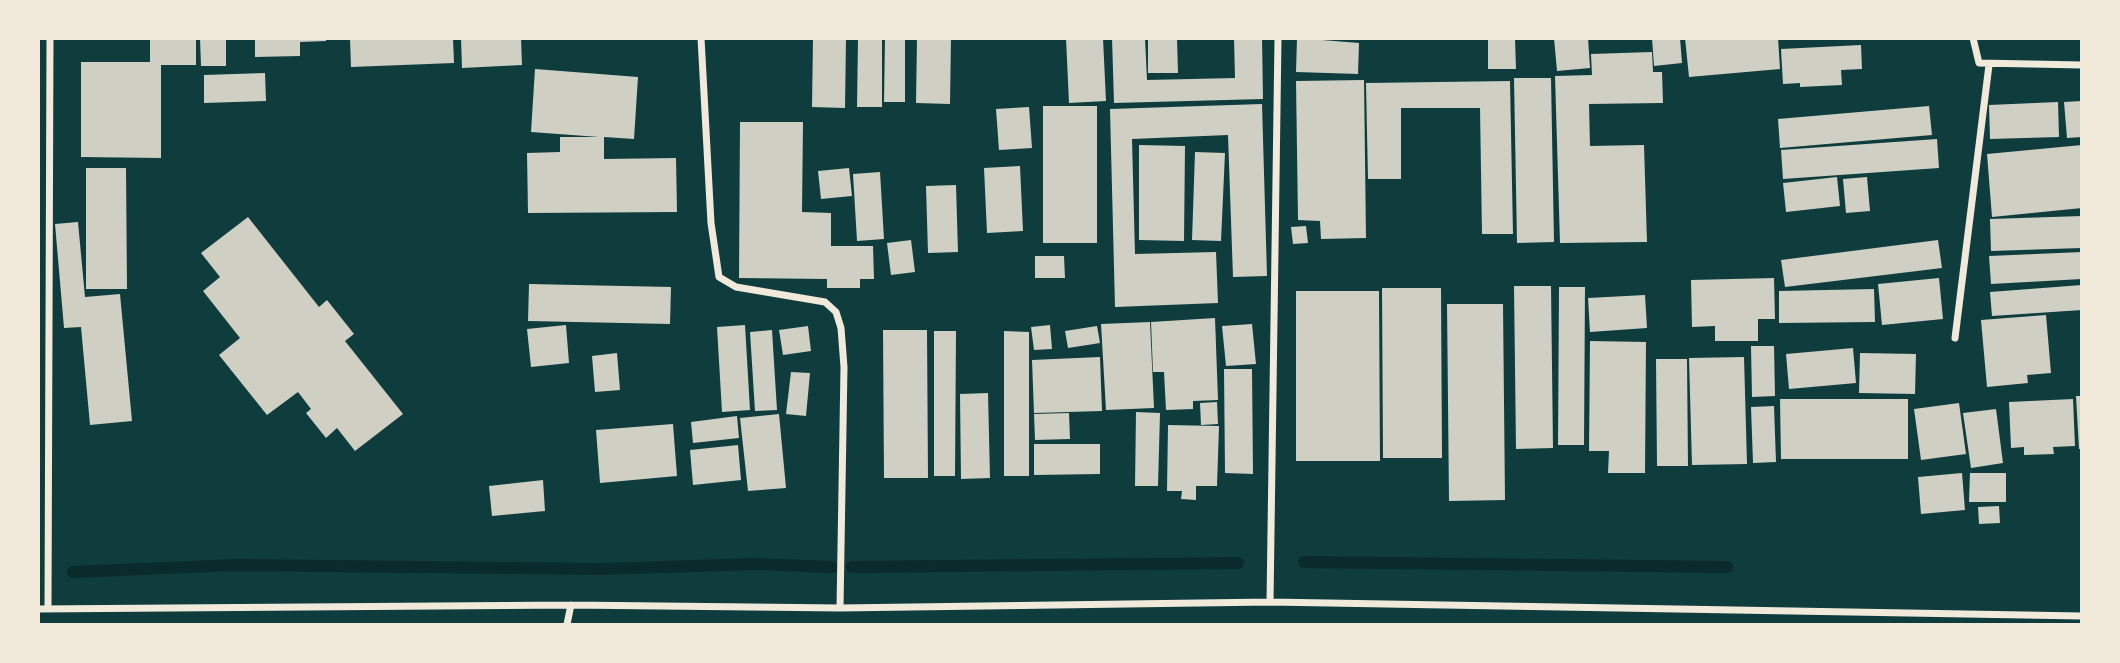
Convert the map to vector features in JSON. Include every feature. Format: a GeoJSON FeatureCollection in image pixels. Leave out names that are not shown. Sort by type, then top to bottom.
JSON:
{"type":"FeatureCollection","features":[{"type":"Feature","properties":{"kind":"street"},"geometry":{"type":"LineString","coordinates":[[48,609],[50,38]]}},
{"type":"Feature","properties":{"kind":"street"},"geometry":{"type":"LineString","coordinates":[[701,38],[711,223],[719,277],[736,288],[825,302],[836,312],[841,328],[844,368],[839,608]]}},
{"type":"Feature","properties":{"kind":"street"},"geometry":{"type":"LineString","coordinates":[[1270,602],[1278,38]]}},
{"type":"Feature","properties":{"kind":"street"},"geometry":{"type":"LineString","coordinates":[[1973,38],[1979,63],[2081,65]]}},
{"type":"Feature","properties":{"kind":"street"},"geometry":{"type":"LineString","coordinates":[[1955,338],[1989,65]]}},
{"type":"Feature","properties":{"kind":"street"},"geometry":{"type":"LineString","coordinates":[[38,609],[571,605],[839,608],[1270,602],[2081,616]]}},
{"type":"Feature","properties":{"kind":"street"},"geometry":{"type":"LineString","coordinates":[[567,625],[571,605]]}},
{"type":"Feature","properties":{"kind":"building"},"geometry":{"type":"Polygon","coordinates":[[[150,38],[196,38],[196,65],[161,65],[161,158],[81,157],[81,62],[150,62],[150,38]]]}},
{"type":"Feature","properties":{"kind":"building"},"geometry":{"type":"Polygon","coordinates":[[[200,38],[226,38],[226,66],[201,66],[200,38]]]}},
{"type":"Feature","properties":{"kind":"building"},"geometry":{"type":"Polygon","coordinates":[[[255,38],[326,38],[326,41],[300,42],[300,56],[255,57],[255,38]]]}},
{"type":"Feature","properties":{"kind":"building"},"geometry":{"type":"Polygon","coordinates":[[[350,38],[453,38],[454,63],[351,67],[350,38]]]}},
{"type":"Feature","properties":{"kind":"building"},"geometry":{"type":"Polygon","coordinates":[[[461,38],[521,38],[522,65],[462,68],[461,38]]]}},
{"type":"Feature","properties":{"kind":"building"},"geometry":{"type":"Polygon","coordinates":[[[813,38],[846,38],[845,108],[812,107],[813,38]]]}},
{"type":"Feature","properties":{"kind":"building"},"geometry":{"type":"Polygon","coordinates":[[[858,38],[882,38],[882,107],[857,107],[858,38]]]}},
{"type":"Feature","properties":{"kind":"building"},"geometry":{"type":"Polygon","coordinates":[[[885,38],[905,38],[905,102],[884,102],[885,38]]]}},
{"type":"Feature","properties":{"kind":"building"},"geometry":{"type":"Polygon","coordinates":[[[917,38],[951,38],[950,104],[916,103],[917,38]]]}},
{"type":"Feature","properties":{"kind":"building"},"geometry":{"type":"Polygon","coordinates":[[[1066,38],[1103,38],[1106,101],[1069,103],[1066,38]]]}},
{"type":"Feature","properties":{"kind":"building"},"geometry":{"type":"Polygon","coordinates":[[[1112,38],[1145,38],[1147,80],[1235,78],[1234,38],[1262,38],[1263,99],[1114,103],[1112,38]]]}},
{"type":"Feature","properties":{"kind":"building"},"geometry":{"type":"Polygon","coordinates":[[[1148,38],[1177,38],[1178,73],[1148,73],[1148,38]]]}},
{"type":"Feature","properties":{"kind":"building"},"geometry":{"type":"Polygon","coordinates":[[[1297,38],[1359,43],[1358,74],[1296,72],[1297,38]]]}},
{"type":"Feature","properties":{"kind":"building"},"geometry":{"type":"Polygon","coordinates":[[[1488,38],[1515,38],[1516,69],[1488,69],[1488,38]]]}},
{"type":"Feature","properties":{"kind":"building"},"geometry":{"type":"Polygon","coordinates":[[[1554,38],[1588,38],[1590,68],[1557,71],[1554,38]]]}},
{"type":"Feature","properties":{"kind":"building"},"geometry":{"type":"Polygon","coordinates":[[[1652,38],[1680,38],[1682,63],[1654,66],[1652,38]]]}},
{"type":"Feature","properties":{"kind":"building"},"geometry":{"type":"Polygon","coordinates":[[[1685,38],[1778,38],[1780,69],[1689,77],[1685,38]]]}},
{"type":"Feature","properties":{"kind":"building"},"geometry":{"type":"Polygon","coordinates":[[[1861,45],[1862,69],[1841,70],[1842,85],[1800,87],[1800,83],[1783,84],[1781,49],[1861,45]]]}},
{"type":"Feature","properties":{"kind":"building"},"geometry":{"type":"Polygon","coordinates":[[[1652,52],[1653,72],[1662,72],[1663,103],[1589,104],[1590,146],[1644,145],[1647,242],[1560,243],[1555,76],[1592,75],[1591,54],[1652,52]]]}},
{"type":"Feature","properties":{"kind":"building"},"geometry":{"type":"Polygon","coordinates":[[[535,69],[638,77],[634,139],[604,137],[604,159],[676,158],[677,212],[528,213],[527,153],[560,152],[560,137],[599,137],[531,132],[535,69]]]}},
{"type":"Feature","properties":{"kind":"building"},"geometry":{"type":"Polygon","coordinates":[[[265,73],[266,101],[204,103],[204,75],[265,73]]]}},
{"type":"Feature","properties":{"kind":"building"},"geometry":{"type":"Polygon","coordinates":[[[1514,78],[1551,78],[1554,242],[1517,243],[1514,78]]]}},
{"type":"Feature","properties":{"kind":"building"},"geometry":{"type":"Polygon","coordinates":[[[1364,80],[1366,238],[1321,239],[1320,221],[1298,220],[1296,81],[1364,80]]]}},
{"type":"Feature","properties":{"kind":"building"},"geometry":{"type":"Polygon","coordinates":[[[1510,81],[1513,234],[1482,234],[1480,108],[1401,108],[1401,179],[1368,179],[1366,83],[1510,81]]]}},
{"type":"Feature","properties":{"kind":"building"},"geometry":{"type":"Polygon","coordinates":[[[2082,101],[2082,137],[2067,138],[2064,102],[2082,101]]]}},
{"type":"Feature","properties":{"kind":"building"},"geometry":{"type":"Polygon","coordinates":[[[2058,102],[2059,137],[1990,139],[1989,105],[2058,102]]]}},
{"type":"Feature","properties":{"kind":"building"},"geometry":{"type":"Polygon","coordinates":[[[1262,104],[1267,276],[1233,277],[1228,135],[1132,139],[1135,254],[1216,252],[1218,303],[1115,307],[1110,109],[1262,104]]]}},
{"type":"Feature","properties":{"kind":"building"},"geometry":{"type":"Polygon","coordinates":[[[1043,106],[1097,106],[1097,243],[1043,243],[1043,106]]]}},
{"type":"Feature","properties":{"kind":"building"},"geometry":{"type":"Polygon","coordinates":[[[1929,106],[1932,135],[1780,148],[1778,119],[1929,106]]]}},
{"type":"Feature","properties":{"kind":"building"},"geometry":{"type":"Polygon","coordinates":[[[1029,107],[1032,148],[999,150],[996,109],[1029,107]]]}},
{"type":"Feature","properties":{"kind":"building"},"geometry":{"type":"Polygon","coordinates":[[[740,122],[803,122],[802,212],[831,213],[831,246],[873,246],[874,279],[860,279],[860,288],[827,288],[827,279],[739,278],[740,122]]]}},
{"type":"Feature","properties":{"kind":"building"},"geometry":{"type":"Polygon","coordinates":[[[1937,139],[1939,168],[1783,179],[1781,150],[1937,139]]]}},
{"type":"Feature","properties":{"kind":"building"},"geometry":{"type":"Polygon","coordinates":[[[1139,145],[1185,146],[1184,241],[1139,240],[1139,145]]]}},
{"type":"Feature","properties":{"kind":"building"},"geometry":{"type":"Polygon","coordinates":[[[2082,145],[2082,208],[1992,217],[1987,154],[2082,145]]]}},
{"type":"Feature","properties":{"kind":"building"},"geometry":{"type":"Polygon","coordinates":[[[1195,152],[1225,153],[1221,241],[1192,240],[1195,152]]]}},
{"type":"Feature","properties":{"kind":"building"},"geometry":{"type":"Polygon","coordinates":[[[1020,166],[1023,231],[987,233],[984,168],[1020,166]]]}},
{"type":"Feature","properties":{"kind":"building"},"geometry":{"type":"Polygon","coordinates":[[[86,168],[126,168],[127,289],[86,289],[86,168]]]}},
{"type":"Feature","properties":{"kind":"building"},"geometry":{"type":"Polygon","coordinates":[[[849,168],[852,196],[821,199],[818,171],[849,168]]]}},
{"type":"Feature","properties":{"kind":"building"},"geometry":{"type":"Polygon","coordinates":[[[880,172],[884,239],[857,241],[853,174],[880,172]]]}},
{"type":"Feature","properties":{"kind":"building"},"geometry":{"type":"Polygon","coordinates":[[[1837,177],[1840,206],[1786,212],[1783,183],[1837,177]]]}},
{"type":"Feature","properties":{"kind":"building"},"geometry":{"type":"Polygon","coordinates":[[[1867,177],[1870,211],[1846,213],[1843,179],[1867,177]]]}},
{"type":"Feature","properties":{"kind":"building"},"geometry":{"type":"Polygon","coordinates":[[[956,185],[958,252],[928,253],[926,186],[956,185]]]}},
{"type":"Feature","properties":{"kind":"building"},"geometry":{"type":"Polygon","coordinates":[[[2082,216],[2082,248],[1991,251],[1990,219],[2082,216]]]}},
{"type":"Feature","properties":{"kind":"building"},"geometry":{"type":"Polygon","coordinates":[[[248,217],[319,307],[327,300],[354,334],[345,341],[403,414],[355,451],[337,428],[326,438],[306,413],[311,409],[298,392],[267,415],[219,355],[240,338],[203,291],[220,277],[201,253],[248,217]]]}},
{"type":"Feature","properties":{"kind":"building"},"geometry":{"type":"Polygon","coordinates":[[[78,222],[85,297],[120,294],[132,421],[90,425],[81,327],[64,328],[55,224],[78,222]]]}},
{"type":"Feature","properties":{"kind":"building"},"geometry":{"type":"Polygon","coordinates":[[[1306,226],[1308,243],[1293,244],[1291,227],[1306,226]]]}},
{"type":"Feature","properties":{"kind":"building"},"geometry":{"type":"Polygon","coordinates":[[[911,240],[915,272],[891,275],[887,243],[911,240]]]}},
{"type":"Feature","properties":{"kind":"building"},"geometry":{"type":"Polygon","coordinates":[[[1938,240],[1942,268],[1785,287],[1781,260],[1938,240]]]}},
{"type":"Feature","properties":{"kind":"building"},"geometry":{"type":"Polygon","coordinates":[[[2082,252],[2082,279],[1991,284],[1989,256],[2082,252]]]}},
{"type":"Feature","properties":{"kind":"building"},"geometry":{"type":"Polygon","coordinates":[[[1035,256],[1064,256],[1065,278],[1035,278],[1035,256]]]}},
{"type":"Feature","properties":{"kind":"building"},"geometry":{"type":"Polygon","coordinates":[[[1774,278],[1775,319],[1758,319],[1758,341],[1715,341],[1715,326],[1692,327],[1691,280],[1774,278]]]}},
{"type":"Feature","properties":{"kind":"building"},"geometry":{"type":"Polygon","coordinates":[[[1939,278],[1943,319],[1882,325],[1878,284],[1939,278]]]}},
{"type":"Feature","properties":{"kind":"building"},"geometry":{"type":"Polygon","coordinates":[[[529,284],[671,287],[670,324],[528,321],[529,284]]]}},
{"type":"Feature","properties":{"kind":"building"},"geometry":{"type":"Polygon","coordinates":[[[2082,285],[2082,310],[1992,316],[1990,292],[2082,285]]]}},
{"type":"Feature","properties":{"kind":"building"},"geometry":{"type":"Polygon","coordinates":[[[1514,286],[1551,286],[1553,448],[1516,449],[1514,286]]]}},
{"type":"Feature","properties":{"kind":"building"},"geometry":{"type":"Polygon","coordinates":[[[1559,287],[1585,287],[1584,445],[1558,445],[1559,287]]]}},
{"type":"Feature","properties":{"kind":"building"},"geometry":{"type":"Polygon","coordinates":[[[1382,288],[1441,288],[1442,458],[1383,458],[1382,288]]]}},
{"type":"Feature","properties":{"kind":"building"},"geometry":{"type":"Polygon","coordinates":[[[1874,289],[1875,322],[1779,323],[1779,291],[1874,289]]]}},
{"type":"Feature","properties":{"kind":"building"},"geometry":{"type":"Polygon","coordinates":[[[1296,291],[1379,291],[1380,461],[1296,461],[1296,291]]]}},
{"type":"Feature","properties":{"kind":"building"},"geometry":{"type":"Polygon","coordinates":[[[1645,295],[1647,328],[1590,332],[1588,298],[1645,295]]]}},
{"type":"Feature","properties":{"kind":"building"},"geometry":{"type":"Polygon","coordinates":[[[1447,304],[1503,304],[1505,500],[1449,501],[1447,304]]]}},
{"type":"Feature","properties":{"kind":"building"},"geometry":{"type":"Polygon","coordinates":[[[2046,315],[2051,373],[2027,375],[2028,383],[1987,387],[1981,320],[2046,315]]]}},
{"type":"Feature","properties":{"kind":"building"},"geometry":{"type":"Polygon","coordinates":[[[1215,318],[1218,400],[1193,401],[1193,409],[1166,410],[1164,372],[1153,372],[1151,322],[1215,318]]]}},
{"type":"Feature","properties":{"kind":"building"},"geometry":{"type":"Polygon","coordinates":[[[1150,322],[1154,408],[1106,410],[1101,324],[1150,322]]]}},
{"type":"Feature","properties":{"kind":"building"},"geometry":{"type":"Polygon","coordinates":[[[1252,324],[1256,364],[1226,366],[1222,326],[1252,324]]]}},
{"type":"Feature","properties":{"kind":"building"},"geometry":{"type":"Polygon","coordinates":[[[566,325],[569,363],[531,367],[527,329],[566,325]]]}},
{"type":"Feature","properties":{"kind":"building"},"geometry":{"type":"Polygon","coordinates":[[[745,325],[750,410],[722,412],[717,327],[745,325]]]}},
{"type":"Feature","properties":{"kind":"building"},"geometry":{"type":"Polygon","coordinates":[[[1050,325],[1052,349],[1034,350],[1031,327],[1050,325]]]}},
{"type":"Feature","properties":{"kind":"building"},"geometry":{"type":"Polygon","coordinates":[[[808,326],[811,351],[783,355],[779,330],[808,326]]]}},
{"type":"Feature","properties":{"kind":"building"},"geometry":{"type":"Polygon","coordinates":[[[1097,326],[1100,343],[1068,348],[1065,331],[1097,326]]]}},
{"type":"Feature","properties":{"kind":"building"},"geometry":{"type":"Polygon","coordinates":[[[772,330],[777,410],[755,411],[750,332],[772,330]]]}},
{"type":"Feature","properties":{"kind":"building"},"geometry":{"type":"Polygon","coordinates":[[[883,330],[927,330],[928,478],[884,478],[883,330]]]}},
{"type":"Feature","properties":{"kind":"building"},"geometry":{"type":"Polygon","coordinates":[[[934,331],[956,331],[955,476],[934,476],[934,331]]]}},
{"type":"Feature","properties":{"kind":"building"},"geometry":{"type":"Polygon","coordinates":[[[1004,331],[1029,332],[1029,476],[1004,476],[1004,331]]]}},
{"type":"Feature","properties":{"kind":"building"},"geometry":{"type":"Polygon","coordinates":[[[1590,341],[1646,342],[1645,473],[1608,473],[1609,451],[1589,451],[1590,341]]]}},
{"type":"Feature","properties":{"kind":"building"},"geometry":{"type":"Polygon","coordinates":[[[1751,346],[1774,346],[1775,396],[1752,397],[1751,346]]]}},
{"type":"Feature","properties":{"kind":"building"},"geometry":{"type":"Polygon","coordinates":[[[1853,348],[1856,383],[1789,389],[1786,354],[1853,348]]]}},
{"type":"Feature","properties":{"kind":"building"},"geometry":{"type":"Polygon","coordinates":[[[617,353],[620,390],[595,392],[592,356],[617,353]]]}},
{"type":"Feature","properties":{"kind":"building"},"geometry":{"type":"Polygon","coordinates":[[[1860,353],[1916,354],[1915,394],[1859,393],[1860,353]]]}},
{"type":"Feature","properties":{"kind":"building"},"geometry":{"type":"Polygon","coordinates":[[[1100,357],[1102,411],[1034,413],[1032,360],[1100,357]]]}},
{"type":"Feature","properties":{"kind":"building"},"geometry":{"type":"Polygon","coordinates":[[[1744,357],[1747,464],[1692,465],[1689,358],[1744,357]]]}},
{"type":"Feature","properties":{"kind":"building"},"geometry":{"type":"Polygon","coordinates":[[[1656,359],[1687,359],[1688,466],[1657,466],[1656,359]]]}},
{"type":"Feature","properties":{"kind":"building"},"geometry":{"type":"Polygon","coordinates":[[[1224,369],[1252,369],[1253,474],[1225,473],[1224,369]]]}},
{"type":"Feature","properties":{"kind":"building"},"geometry":{"type":"Polygon","coordinates":[[[791,372],[810,373],[806,416],[786,414],[791,372]]]}},
{"type":"Feature","properties":{"kind":"building"},"geometry":{"type":"Polygon","coordinates":[[[988,393],[990,478],[961,479],[960,394],[988,393]]]}},
{"type":"Feature","properties":{"kind":"building"},"geometry":{"type":"Polygon","coordinates":[[[2076,396],[2082,396],[2082,449],[2079,449],[2076,396]]]}},
{"type":"Feature","properties":{"kind":"building"},"geometry":{"type":"Polygon","coordinates":[[[1780,399],[1908,399],[1908,459],[1781,459],[1780,399]]]}},
{"type":"Feature","properties":{"kind":"building"},"geometry":{"type":"Polygon","coordinates":[[[2073,399],[2075,446],[2053,447],[2054,454],[2024,455],[2024,447],[2011,448],[2009,402],[2073,399]]]}},
{"type":"Feature","properties":{"kind":"building"},"geometry":{"type":"Polygon","coordinates":[[[1217,402],[1218,424],[1201,425],[1200,403],[1217,402]]]}},
{"type":"Feature","properties":{"kind":"building"},"geometry":{"type":"Polygon","coordinates":[[[1959,403],[1966,454],[1921,460],[1914,409],[1959,403]]]}},
{"type":"Feature","properties":{"kind":"building"},"geometry":{"type":"Polygon","coordinates":[[[1774,406],[1776,462],[1753,463],[1751,407],[1774,406]]]}},
{"type":"Feature","properties":{"kind":"building"},"geometry":{"type":"Polygon","coordinates":[[[1996,409],[2003,463],[1971,468],[1963,413],[1996,409]]]}},
{"type":"Feature","properties":{"kind":"building"},"geometry":{"type":"Polygon","coordinates":[[[1136,412],[1160,413],[1158,486],[1135,486],[1136,412]]]}},
{"type":"Feature","properties":{"kind":"building"},"geometry":{"type":"Polygon","coordinates":[[[1069,413],[1070,439],[1035,440],[1034,414],[1069,413]]]}},
{"type":"Feature","properties":{"kind":"building"},"geometry":{"type":"Polygon","coordinates":[[[779,414],[786,488],[748,491],[740,418],[779,414]]]}},
{"type":"Feature","properties":{"kind":"building"},"geometry":{"type":"Polygon","coordinates":[[[737,416],[739,438],[693,443],[691,422],[737,416]]]}},
{"type":"Feature","properties":{"kind":"building"},"geometry":{"type":"Polygon","coordinates":[[[673,424],[677,476],[600,483],[596,430],[673,424]]]}},
{"type":"Feature","properties":{"kind":"building"},"geometry":{"type":"Polygon","coordinates":[[[1168,425],[1219,426],[1217,486],[1196,486],[1196,500],[1181,499],[1182,491],[1167,491],[1168,425]]]}},
{"type":"Feature","properties":{"kind":"building"},"geometry":{"type":"Polygon","coordinates":[[[1034,444],[1100,444],[1100,474],[1034,475],[1034,444]]]}},
{"type":"Feature","properties":{"kind":"building"},"geometry":{"type":"Polygon","coordinates":[[[738,445],[741,480],[693,485],[690,450],[738,445]]]}},
{"type":"Feature","properties":{"kind":"building"},"geometry":{"type":"Polygon","coordinates":[[[1962,473],[1965,510],[1921,514],[1918,477],[1962,473]]]}},
{"type":"Feature","properties":{"kind":"building"},"geometry":{"type":"Polygon","coordinates":[[[1970,473],[2006,473],[2006,502],[1969,502],[1970,473]]]}},
{"type":"Feature","properties":{"kind":"building"},"geometry":{"type":"Polygon","coordinates":[[[543,480],[545,511],[492,516],[489,486],[543,480]]]}},
{"type":"Feature","properties":{"kind":"building"},"geometry":{"type":"Polygon","coordinates":[[[1999,506],[2000,523],[1979,524],[1978,507],[1999,506]]]}},
{"type":"Feature","properties":{"kind":"waterway"},"geometry":{"type":"LineString","coordinates":[[1304,562],[1727,567]]}},
{"type":"Feature","properties":{"kind":"waterway"},"geometry":{"type":"LineString","coordinates":[[852,567],[1238,563]]}},
{"type":"Feature","properties":{"kind":"waterway"},"geometry":{"type":"LineString","coordinates":[[73,572],[234,565],[602,569],[755,564],[832,567]]}}]}
